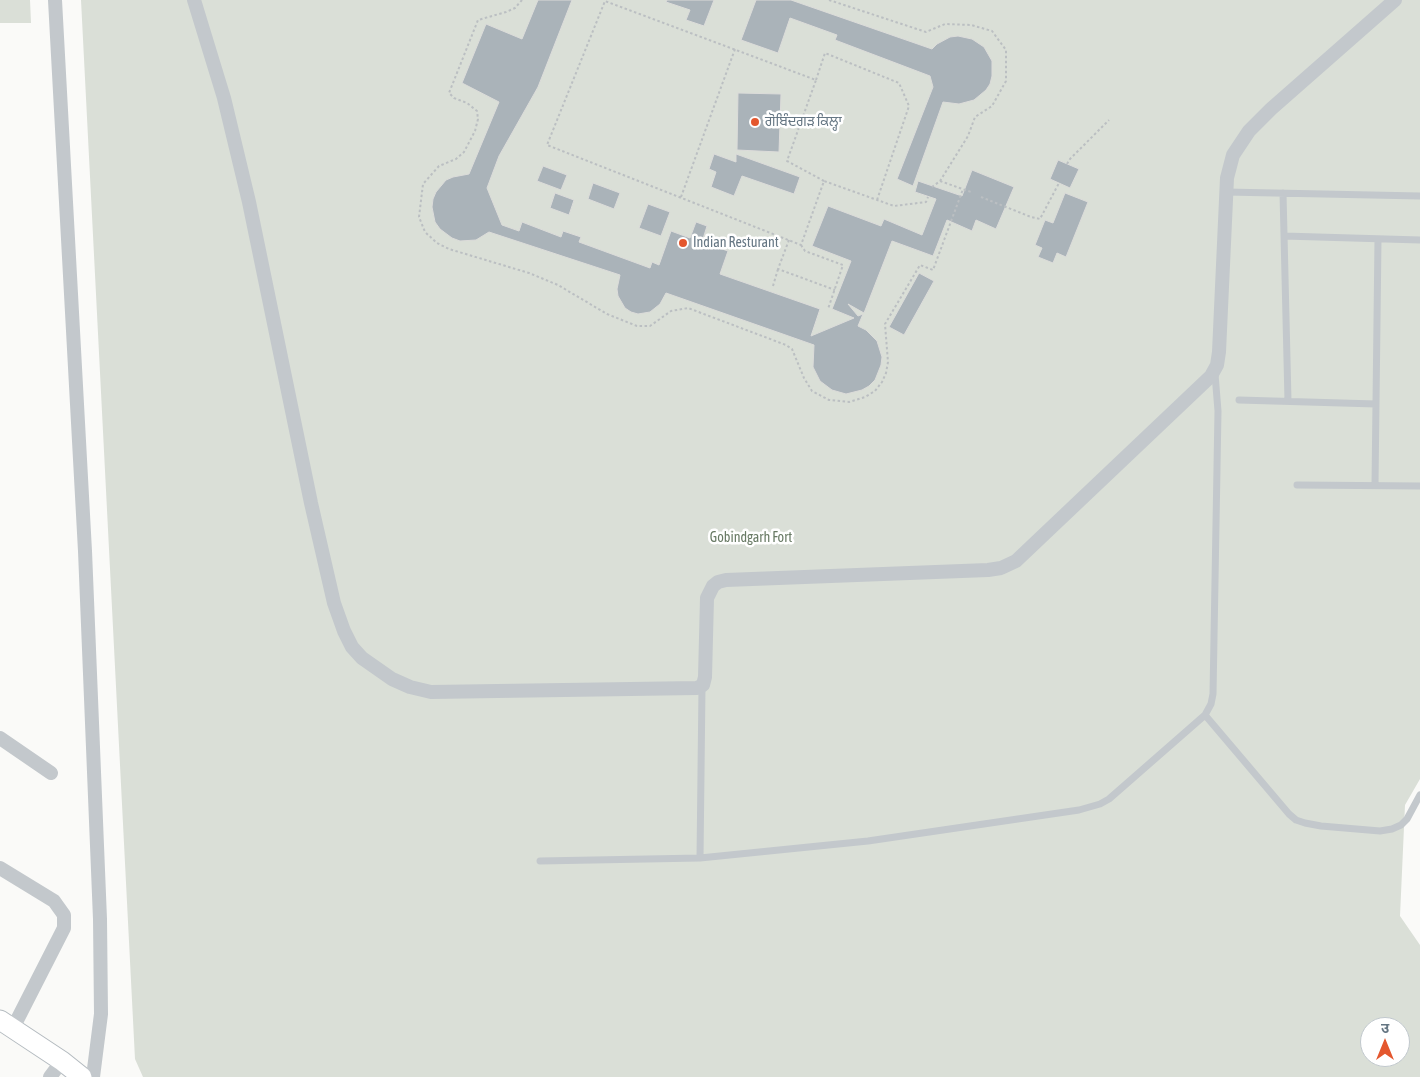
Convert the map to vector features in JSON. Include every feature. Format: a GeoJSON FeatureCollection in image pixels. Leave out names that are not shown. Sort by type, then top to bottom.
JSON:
{"type":"FeatureCollection","features":[{"type":"Feature","properties":{"kind":"main road"},"geometry":{"type":"LineString","coordinates":[[4,1025],[62,1061],[82,1077]]}},
{"type":"Feature","properties":{"kind":"street"},"geometry":{"type":"LineString","coordinates":[[55,0],[84,551],[100,919],[101,1014],[93,1077]]}},
{"type":"Feature","properties":{"kind":"street"},"geometry":{"type":"LineString","coordinates":[[194,0],[224,98],[249,202],[310,503],[334,603],[352,647],[376,669],[392,679],[410,687],[431,692],[693,689],[702,687],[705,677],[707,598],[713,586],[718,582],[726,580],[988,570],[1001,568],[1022,556],[1211,376],[1215,370],[1219,352],[1226,192],[1227,178],[1233,155],[1249,131],[1271,109],[1395,0]]}},
{"type":"Feature","properties":{"kind":"street"},"geometry":{"type":"LineString","coordinates":[[0,738],[51,773]]}},
{"type":"Feature","properties":{"kind":"street"},"geometry":{"type":"LineString","coordinates":[[0,868],[54,902],[64,915],[64,928],[4,1025]]}},
{"type":"Feature","properties":{"kind":"street"},"geometry":{"type":"LineString","coordinates":[[50,1077],[62,1061]]}},
{"type":"Feature","properties":{"kind":"lane"},"geometry":{"type":"LineString","coordinates":[[1226,192],[1420,196]]}},
{"type":"Feature","properties":{"kind":"lane"},"geometry":{"type":"LineString","coordinates":[[1283,193],[1288,401]]}},
{"type":"Feature","properties":{"kind":"lane"},"geometry":{"type":"LineString","coordinates":[[1284,236],[1420,240]]}},
{"type":"Feature","properties":{"kind":"lane"},"geometry":{"type":"LineString","coordinates":[[1375,485],[1378,239]]}},
{"type":"Feature","properties":{"kind":"lane"},"geometry":{"type":"LineString","coordinates":[[540,861],[700,858],[868,841],[1070,811],[1092,806],[1109,799],[1205,715],[1211,704],[1213,694],[1218,411],[1215,370]]}},
{"type":"Feature","properties":{"kind":"lane"},"geometry":{"type":"LineString","coordinates":[[1239,400],[1376,404]]}},
{"type":"Feature","properties":{"kind":"lane"},"geometry":{"type":"LineString","coordinates":[[1298,485],[1420,486]]}},
{"type":"Feature","properties":{"kind":"lane"},"geometry":{"type":"LineString","coordinates":[[700,858],[702,687]]}},
{"type":"Feature","properties":{"kind":"lane"},"geometry":{"type":"LineString","coordinates":[[1205,715],[1289,814],[1296,820],[1304,823],[1380,831],[1392,829],[1401,825],[1407,819],[1420,795]]}},
{"type":"Feature","properties":{"kind":"path"},"geometry":{"type":"LineString","coordinates":[[522,0],[515,8],[478,20],[449,93],[454,98],[467,103],[477,111],[478,119],[475,130],[464,152],[456,159],[439,166],[423,184],[419,217],[425,232],[437,243],[529,273],[558,285],[607,314],[637,326],[650,326],[671,311],[688,308],[786,345],[792,349],[804,378],[812,391],[829,400],[848,402],[865,397],[876,391],[882,382],[888,362],[885,324],[920,266],[933,270],[963,189]]}},
{"type":"Feature","properties":{"kind":"path"},"geometry":{"type":"LineString","coordinates":[[829,0],[926,32],[945,24],[992,30],[1006,50],[1006,81],[992,106],[975,117],[968,136],[940,181],[932,187]]}},
{"type":"Feature","properties":{"kind":"path"},"geometry":{"type":"LineString","coordinates":[[816,80],[605,1],[547,145],[789,240],[801,245],[805,251],[843,265],[828,309]]}},
{"type":"Feature","properties":{"kind":"path"},"geometry":{"type":"LineString","coordinates":[[681,197],[735,50]]}},
{"type":"Feature","properties":{"kind":"path"},"geometry":{"type":"LineString","coordinates":[[877,200],[909,106],[899,83],[825,53],[787,161],[824,181],[877,200],[894,206],[926,202],[928,197]]}},
{"type":"Feature","properties":{"kind":"path"},"geometry":{"type":"LineString","coordinates":[[1068,164],[1083,144],[1109,120]]}},
{"type":"Feature","properties":{"kind":"path"},"geometry":{"type":"LineString","coordinates":[[801,245],[824,181]]}},
{"type":"Feature","properties":{"kind":"path"},"geometry":{"type":"LineString","coordinates":[[940,181],[970,192]]}},
{"type":"Feature","properties":{"kind":"path"},"geometry":{"type":"LineString","coordinates":[[981,197],[1040,219],[1059,183]]}},
{"type":"Feature","properties":{"kind":"path"},"geometry":{"type":"LineString","coordinates":[[773,286],[789,240]]}},
{"type":"Feature","properties":{"kind":"path"},"geometry":{"type":"LineString","coordinates":[[778,269],[834,290]]}},
{"type":"Feature","properties":{"kind":"green space"},"geometry":{"type":"Polygon","coordinates":[[[0,0],[30,0],[31,23],[0,23],[0,0]]]}},
{"type":"Feature","properties":{"kind":"green space","name":"Gobindgarh Fort"},"geometry":{"type":"Polygon","coordinates":[[[81,0],[1420,0],[1420,779],[1405,805],[1400,916],[1420,945],[1420,1077],[143,1077],[135,1059],[81,0]]]}},
{"type":"Feature","properties":{"kind":"building"},"geometry":{"type":"Polygon","coordinates":[[[538,0],[572,0],[538,87],[499,156],[487,188],[502,225],[519,231],[522,222],[561,237],[563,231],[581,237],[579,242],[650,268],[652,262],[659,265],[671,231],[690,238],[696,222],[707,226],[702,242],[728,251],[720,274],[820,309],[811,336],[854,318],[832,309],[851,261],[812,246],[828,206],[881,226],[884,219],[922,235],[936,199],[915,192],[918,181],[962,196],[972,170],[1014,187],[996,229],[976,220],[972,231],[947,220],[933,256],[892,241],[864,313],[848,304],[858,316],[863,314],[858,326],[866,330],[877,341],[882,357],[881,365],[875,380],[869,386],[846,394],[832,390],[820,381],[813,367],[814,345],[666,293],[660,304],[650,312],[638,314],[631,312],[625,308],[618,296],[617,289],[620,275],[489,232],[476,240],[460,241],[452,238],[440,229],[435,222],[432,207],[433,199],[446,180],[469,174],[499,102],[462,83],[486,24],[522,39],[538,0]]]}},
{"type":"Feature","properties":{"kind":"building"},"geometry":{"type":"Polygon","coordinates":[[[667,0],[714,0],[704,26],[686,20],[690,10],[666,2],[667,0]]]}},
{"type":"Feature","properties":{"kind":"building"},"geometry":{"type":"Polygon","coordinates":[[[756,0],[791,0],[932,49],[950,37],[958,36],[972,39],[984,47],[992,61],[990,84],[974,100],[959,104],[943,102],[913,186],[897,179],[933,87],[930,76],[835,40],[837,35],[790,18],[778,53],[741,40],[756,0]]]}},
{"type":"Feature","properties":{"kind":"building"},"geometry":{"type":"Polygon","coordinates":[[[738,93],[781,94],[779,152],[737,150],[738,93]]]}},
{"type":"Feature","properties":{"kind":"building"},"geometry":{"type":"Polygon","coordinates":[[[714,154],[736,162],[736,154],[800,177],[794,194],[742,176],[734,196],[711,187],[716,172],[709,169],[714,154]]]}},
{"type":"Feature","properties":{"kind":"building"},"geometry":{"type":"Polygon","coordinates":[[[1058,160],[1079,169],[1070,188],[1050,179],[1058,160]]]}},
{"type":"Feature","properties":{"kind":"building"},"geometry":{"type":"Polygon","coordinates":[[[543,166],[567,175],[561,190],[537,181],[543,166]]]}},
{"type":"Feature","properties":{"kind":"building"},"geometry":{"type":"Polygon","coordinates":[[[593,183],[620,193],[614,209],[588,199],[593,183]]]}},
{"type":"Feature","properties":{"kind":"building"},"geometry":{"type":"Polygon","coordinates":[[[555,193],[574,200],[569,215],[550,208],[555,193]]]}},
{"type":"Feature","properties":{"kind":"building"},"geometry":{"type":"Polygon","coordinates":[[[1065,193],[1088,202],[1066,257],[1057,253],[1053,263],[1038,257],[1042,248],[1035,245],[1045,220],[1053,223],[1065,193]]]}},
{"type":"Feature","properties":{"kind":"building"},"geometry":{"type":"Polygon","coordinates":[[[648,204],[670,212],[661,236],[639,228],[648,204]]]}},
{"type":"Feature","properties":{"kind":"building"},"geometry":{"type":"Polygon","coordinates":[[[919,273],[934,281],[904,335],[889,327],[919,273]]]}},
{"type":"Feature","properties":{"kind":"place","name":"ਗੋਬਿੰਦਗੜ ਕਿਲ੍ਹਾ"},"geometry":{"type":"Point","coordinates":[755,122]}},
{"type":"Feature","properties":{"kind":"place","name":"Indian Resturant"},"geometry":{"type":"Point","coordinates":[683,243]}}]}
